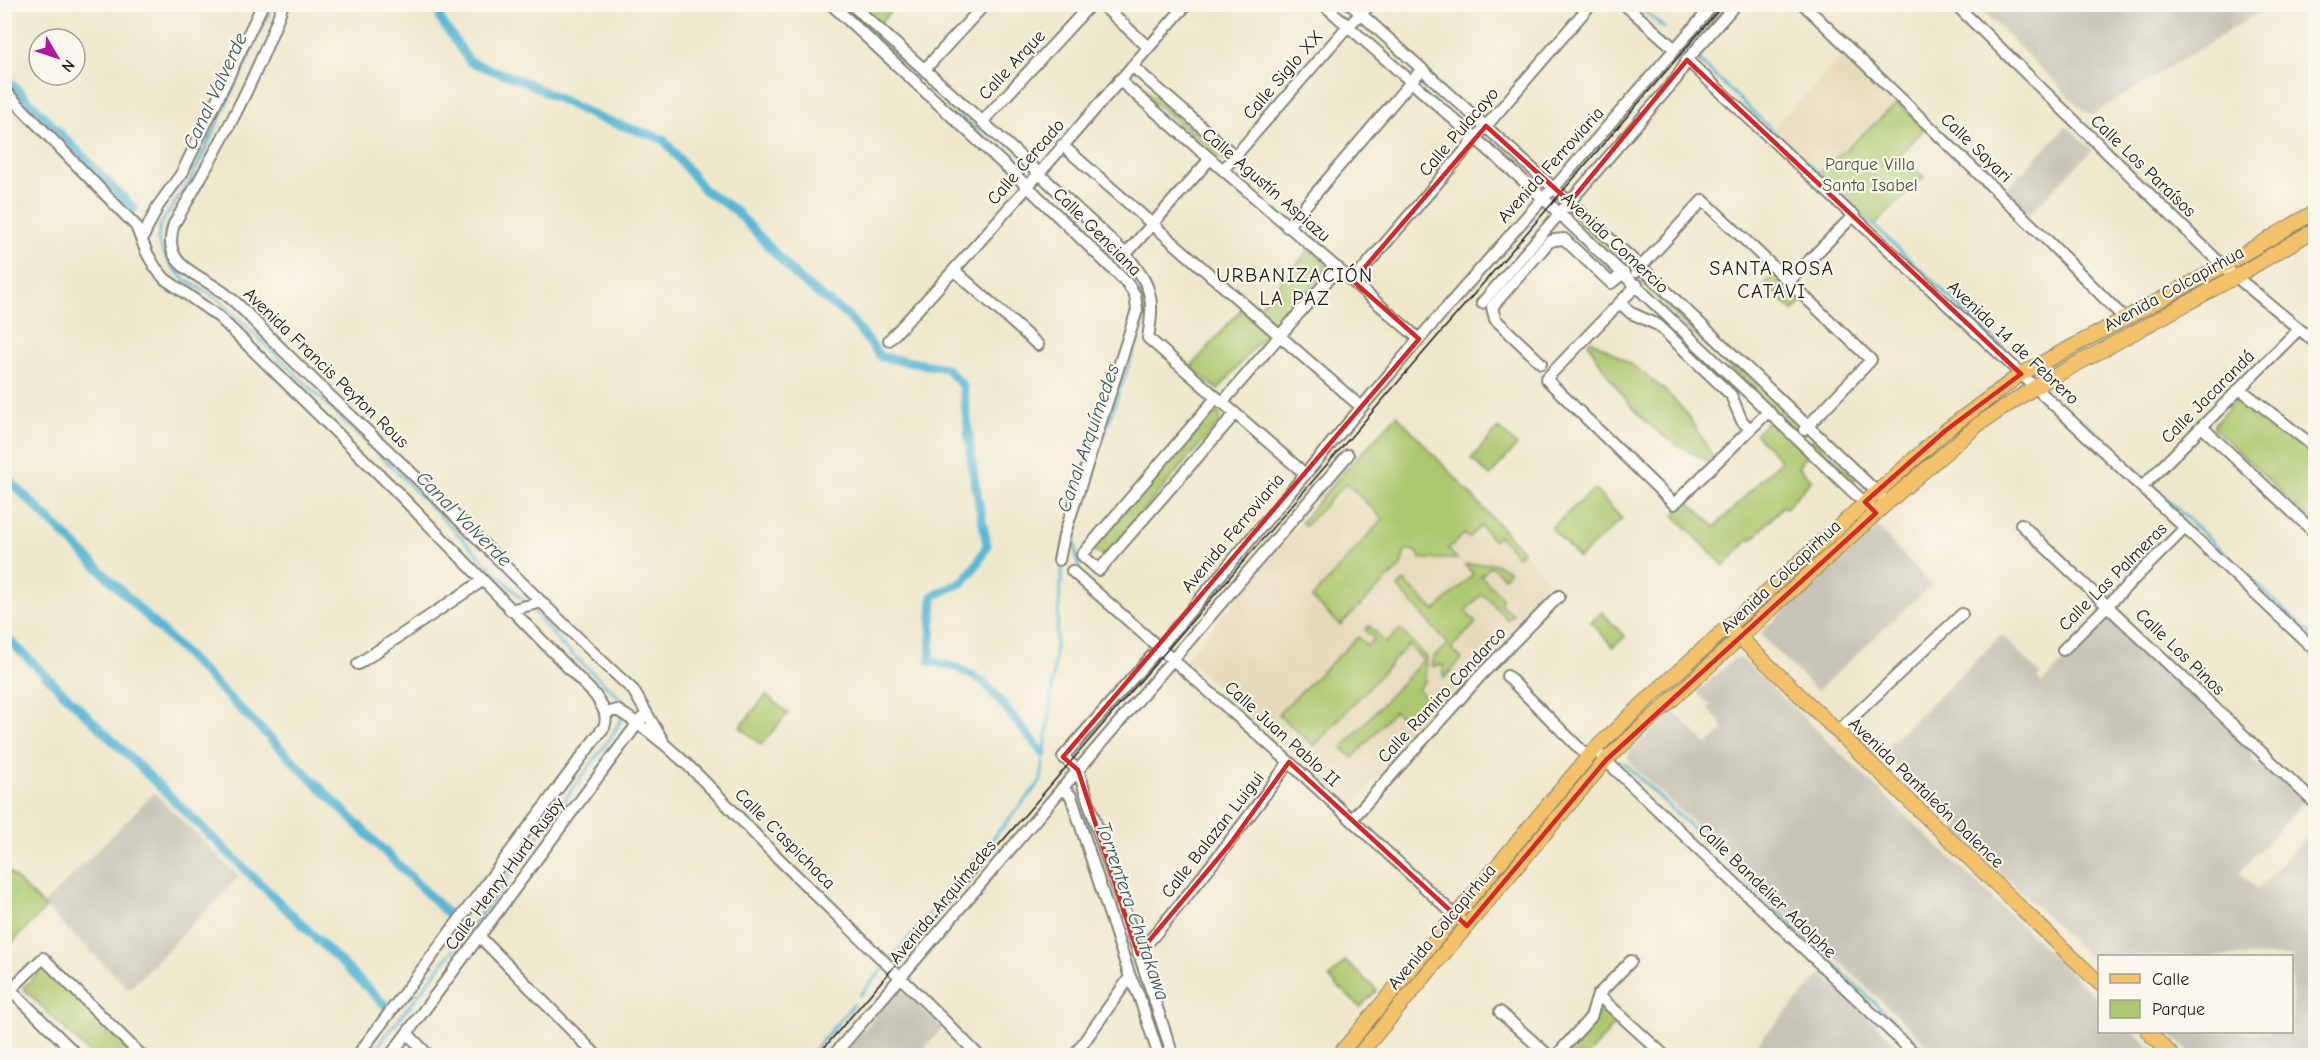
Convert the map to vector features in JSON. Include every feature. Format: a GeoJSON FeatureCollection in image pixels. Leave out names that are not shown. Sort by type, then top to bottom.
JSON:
{"type":"FeatureCollection","features":[{"type":"Feature","properties":{"kind":"main road","name":"Avenida Colcapirhua"},"geometry":{"type":"LineString","coordinates":[[1338,1056],[1591,754],[1728,626],[1945,431],[2021,374],[2223,266],[2316,211]]}},
{"type":"Feature","properties":{"kind":"main road","name":"Avenida Colcapirhua"},"geometry":{"type":"LineString","coordinates":[[1358,1056],[1606,760],[1887,503],[1979,424],[2035,387],[2235,277],[2316,229]]}},
{"type":"Feature","properties":{"kind":"main road","name":"Avenida Pantaleón Dalence"},"geometry":{"type":"LineString","coordinates":[[1728,626],[2098,982]]}},
{"type":"Feature","properties":{"kind":"main road"},"geometry":{"type":"LineString","coordinates":[[2149,1033],[2174,1056]]}},
{"type":"Feature","properties":{"kind":"street"},"geometry":{"type":"LineString","coordinates":[[142,238],[159,206],[182,173],[263,4]]}},
{"type":"Feature","properties":{"kind":"street","name":"Avenida Francis Peyton Rous"},"geometry":{"type":"LineString","coordinates":[[283,4],[272,37],[219,146],[174,224],[171,248],[185,269],[215,286],[241,308],[295,363],[357,420],[538,603],[633,690],[646,711]]}},
{"type":"Feature","properties":{"kind":"street","name":"Calle Genciana"},"geometry":{"type":"LineString","coordinates":[[831,4],[1032,179],[1125,255],[1147,286],[1151,320],[1148,338],[1219,401]]}},
{"type":"Feature","properties":{"kind":"street","name":"Calle Genciana"},"geometry":{"type":"LineString","coordinates":[[851,4],[982,122],[1127,283],[1135,295],[1137,310],[1064,536],[1059,560]]}},
{"type":"Feature","properties":{"kind":"street","name":"Calle Arque"},"geometry":{"type":"LineString","coordinates":[[982,122],[1091,4]]}},
{"type":"Feature","properties":{"kind":"street"},"geometry":{"type":"LineString","coordinates":[[1101,4],[1148,47]]}},
{"type":"Feature","properties":{"kind":"street","name":"Calle Cercado"},"geometry":{"type":"LineString","coordinates":[[889,340],[956,271],[1032,179],[1187,4]]}},
{"type":"Feature","properties":{"kind":"street","name":"Avenida Comercio"},"geometry":{"type":"LineString","coordinates":[[1323,4],[1543,198],[1876,513]]}},
{"type":"Feature","properties":{"kind":"street","name":"Avenida Comercio"},"geometry":{"type":"LineString","coordinates":[[1350,4],[1641,267],[1887,503]]}},
{"type":"Feature","properties":{"kind":"street","name":"Calle Siglo XX"},"geometry":{"type":"LineString","coordinates":[[1223,170],[1347,27],[1371,4]]}},
{"type":"Feature","properties":{"kind":"street","name":"Calle Pulacayo"},"geometry":{"type":"LineString","coordinates":[[1353,281],[1591,4]]}},
{"type":"Feature","properties":{"kind":"street"},"geometry":{"type":"LineString","coordinates":[[1624,4],[1675,49]]}},
{"type":"Feature","properties":{"kind":"street","name":"Avenida Ferroviaria"},"geometry":{"type":"LineString","coordinates":[[1348,455],[1078,770],[1063,757],[1159,648],[1419,339],[1714,4]]}},
{"type":"Feature","properties":{"kind":"street","name":"Avenida Ferroviaria"},"geometry":{"type":"LineString","coordinates":[[1482,303],[1676,79],[1688,60],[1736,4]]}},
{"type":"Feature","properties":{"kind":"street","name":"Calle Sayari"},"geometry":{"type":"LineString","coordinates":[[1803,4],[2037,230],[2124,318]]}},
{"type":"Feature","properties":{"kind":"street","name":"Calle Los Paraísos"},"geometry":{"type":"LineString","coordinates":[[1955,4],[2223,266],[2316,343]]}},
{"type":"Feature","properties":{"kind":"street"},"geometry":{"type":"LineString","coordinates":[[925,69],[984,5]]}},
{"type":"Feature","properties":{"kind":"street","name":"Avenida 14 de Febrero"},"geometry":{"type":"LineString","coordinates":[[1688,60],[2316,651]]}},
{"type":"Feature","properties":{"kind":"street","name":"Calle Agustín Aspiazu"},"geometry":{"type":"LineString","coordinates":[[1132,66],[1235,156]]}},
{"type":"Feature","properties":{"kind":"street"},"geometry":{"type":"LineString","coordinates":[[1287,226],[1422,69]]}},
{"type":"Feature","properties":{"kind":"street","name":"Calle Agustín Aspiazu"},"geometry":{"type":"LineString","coordinates":[[1119,80],[1419,339]]}},
{"type":"Feature","properties":{"kind":"street"},"geometry":{"type":"LineString","coordinates":[[4,90],[120,207],[136,226],[147,253],[165,279],[219,317],[394,489],[482,581],[516,608],[611,712]]}},
{"type":"Feature","properties":{"kind":"street"},"geometry":{"type":"LineString","coordinates":[[1062,145],[1361,407]]}},
{"type":"Feature","properties":{"kind":"street"},"geometry":{"type":"LineString","coordinates":[[1125,255],[1210,159]]}},
{"type":"Feature","properties":{"kind":"street"},"geometry":{"type":"LineString","coordinates":[[1769,411],[1674,504],[1546,378],[1620,303],[1630,279],[1703,200],[1872,360],[1797,438]]}},
{"type":"Feature","properties":{"kind":"street"},"geometry":{"type":"LineString","coordinates":[[1789,281],[1854,215]]}},
{"type":"Feature","properties":{"kind":"street"},"geometry":{"type":"LineString","coordinates":[[1541,363],[1495,319],[1492,307],[1549,242],[1564,239],[1611,283],[1630,279]]}},
{"type":"Feature","properties":{"kind":"street"},"geometry":{"type":"LineString","coordinates":[[1234,414],[1099,570],[1083,555],[1338,268]]}},
{"type":"Feature","properties":{"kind":"street"},"geometry":{"type":"LineString","coordinates":[[956,271],[1038,345]]}},
{"type":"Feature","properties":{"kind":"street"},"geometry":{"type":"LineString","coordinates":[[1620,303],[1631,313],[1658,325],[1731,395],[1742,421],[1750,429]]}},
{"type":"Feature","properties":{"kind":"street","name":"Calle Jacarandá"},"geometry":{"type":"LineString","coordinates":[[2142,488],[2298,330]]}},
{"type":"Feature","properties":{"kind":"street"},"geometry":{"type":"LineString","coordinates":[[2240,389],[2316,448]]}},
{"type":"Feature","properties":{"kind":"street"},"geometry":{"type":"LineString","coordinates":[[1219,401],[1304,474]]}},
{"type":"Feature","properties":{"kind":"street"},"geometry":{"type":"LineString","coordinates":[[2202,427],[2316,534]]}},
{"type":"Feature","properties":{"kind":"street","name":"Calle Los Pinos"},"geometry":{"type":"LineString","coordinates":[[2021,524],[2316,804]]}},
{"type":"Feature","properties":{"kind":"street","name":"Calle Las Palmeras"},"geometry":{"type":"LineString","coordinates":[[2063,650],[2186,528]]}},
{"type":"Feature","properties":{"kind":"street","name":"Calle Juan Pablo II"},"geometry":{"type":"LineString","coordinates":[[1072,571],[1289,762],[1467,926]]}},
{"type":"Feature","properties":{"kind":"street"},"geometry":{"type":"LineString","coordinates":[[358,664],[482,581]]}},
{"type":"Feature","properties":{"kind":"street","name":"Calle Ramiro Condarco"},"geometry":{"type":"LineString","coordinates":[[1352,819],[1482,674],[1559,596]]}},
{"type":"Feature","properties":{"kind":"street"},"geometry":{"type":"LineString","coordinates":[[516,608],[538,603]]}},
{"type":"Feature","properties":{"kind":"street"},"geometry":{"type":"LineString","coordinates":[[1837,732],[1962,614]]}},
{"type":"Feature","properties":{"kind":"street","name":"Calle Bandelier Adolphe"},"geometry":{"type":"LineString","coordinates":[[1507,676],[1591,754],[1606,760],[1917,1056]]}},
{"type":"Feature","properties":{"kind":"street","name":"Calle Henry Hurd Rusby"},"geometry":{"type":"LineString","coordinates":[[390,1056],[633,721],[646,711]]}},
{"type":"Feature","properties":{"kind":"street","name":"Calle C'aspichaca"},"geometry":{"type":"LineString","coordinates":[[646,711],[663,741]]}},
{"type":"Feature","properties":{"kind":"street","name":"Calle Henry Hurd Rusby"},"geometry":{"type":"LineString","coordinates":[[357,1056],[604,727],[611,712]]}},
{"type":"Feature","properties":{"kind":"street","name":"Calle C'aspichaca"},"geometry":{"type":"LineString","coordinates":[[611,712],[633,721],[663,741],[884,961],[902,976],[979,1056]]}},
{"type":"Feature","properties":{"kind":"street","name":"Calle Balazan Luigui"},"geometry":{"type":"LineString","coordinates":[[1138,954],[1217,860],[1289,762]]}},
{"type":"Feature","properties":{"kind":"street"},"geometry":{"type":"LineString","coordinates":[[1078,770],[1173,1056]]}},
{"type":"Feature","properties":{"kind":"street","name":"Avenida Arquímedes"},"geometry":{"type":"LineString","coordinates":[[833,1056],[1078,770]]}},
{"type":"Feature","properties":{"kind":"street"},"geometry":{"type":"LineString","coordinates":[[1062,788],[1071,796],[1130,977],[1139,996],[1159,1056]]}},
{"type":"Feature","properties":{"kind":"street"},"geometry":{"type":"LineString","coordinates":[[479,936],[597,1056]]}},
{"type":"Feature","properties":{"kind":"street"},"geometry":{"type":"LineString","coordinates":[[78,1056],[8,993],[43,958],[142,1056]]}},
{"type":"Feature","properties":{"kind":"street"},"geometry":{"type":"LineString","coordinates":[[1500,1012],[1549,1055],[1591,1017],[1598,995],[1631,961]]}},
{"type":"Feature","properties":{"kind":"street"},"geometry":{"type":"LineString","coordinates":[[1074,1056],[1130,977]]}},
{"type":"Feature","properties":{"kind":"street"},"geometry":{"type":"LineString","coordinates":[[1598,995],[1665,1056]]}},
{"type":"Feature","properties":{"kind":"street"},"geometry":{"type":"LineString","coordinates":[[407,1034],[429,1056]]}},
{"type":"Feature","properties":{"kind":"highlighted area"},"geometry":{"type":"Polygon","coordinates":[[[1687,60],[2021,374],[1945,431],[1865,502],[1876,513],[1606,760],[1467,926],[1289,762],[1230,844],[1138,954],[1078,770],[1063,757],[1419,339],[1353,281],[1474,138],[1486,126],[1570,202],[1687,60]]]}},
{"type":"Feature","properties":{"kind":"shaded area"},"geometry":{"type":"Polygon","coordinates":[[[1977,5],[2271,5],[2092,115],[2084,111],[1977,5]]]}},
{"type":"Feature","properties":{"kind":"shaded area"},"geometry":{"type":"Polygon","coordinates":[[[1846,53],[1895,105],[1819,173],[1773,127],[1846,53]]]}},
{"type":"Feature","properties":{"kind":"shaded area"},"geometry":{"type":"Polygon","coordinates":[[[2067,126],[2092,150],[2028,215],[2004,191],[2067,126]]]}},
{"type":"Feature","properties":{"kind":"shaded area"},"geometry":{"type":"Polygon","coordinates":[[[1397,415],[1549,581],[1545,585],[1549,590],[1352,805],[1346,805],[1186,658],[1339,477],[1397,415]]]}},
{"type":"Feature","properties":{"kind":"shaded area"},"geometry":{"type":"Polygon","coordinates":[[[1878,527],[1931,585],[1817,691],[1761,636],[1764,629],[1878,527]]]}},
{"type":"Feature","properties":{"kind":"shaded area"},"geometry":{"type":"Polygon","coordinates":[[[2110,616],[2251,752],[2252,760],[2263,769],[2269,769],[2304,801],[2239,873],[2258,889],[2315,827],[2315,1055],[2193,1055],[2169,1033],[2293,1033],[2293,955],[2098,955],[2098,965],[1956,831],[1960,826],[1922,787],[1919,790],[1882,751],[2002,635],[2041,675],[2038,678],[2042,683],[2110,616]]]}},
{"type":"Feature","properties":{"kind":"shaded area"},"geometry":{"type":"Polygon","coordinates":[[[1740,657],[2098,999],[2098,1033],[2134,1033],[2159,1055],[1938,1055],[1631,764],[1628,756],[1630,751],[1673,711],[1708,745],[1724,730],[1720,726],[1722,724],[1708,709],[1711,706],[1697,692],[1734,659],[1740,657]]]}},
{"type":"Feature","properties":{"kind":"shaded area"},"geometry":{"type":"Polygon","coordinates":[[[154,793],[239,877],[129,989],[43,905],[154,793]]]}},
{"type":"Feature","properties":{"kind":"shaded area"},"geometry":{"type":"Polygon","coordinates":[[[1822,974],[1908,1055],[1746,1055],[1822,974]]]}},
{"type":"Feature","properties":{"kind":"shaded area"},"geometry":{"type":"Polygon","coordinates":[[[901,991],[906,992],[942,1028],[919,1055],[842,1055],[894,995],[901,991]]]}},
{"type":"Feature","properties":{"kind":"green space"},"geometry":{"type":"Polygon","coordinates":[[[872,5],[897,5],[878,25],[865,13],[872,5]]]}},
{"type":"Feature","properties":{"kind":"green space"},"geometry":{"type":"Polygon","coordinates":[[[1128,75],[1227,159],[1224,162],[1125,79],[1128,75]]]}},
{"type":"Feature","properties":{"kind":"green space","name":"Parque Villa Santa Isabel"},"geometry":{"type":"Polygon","coordinates":[[[1898,103],[1924,129],[1900,155],[1924,177],[1874,226],[1819,173],[1898,103]]]}},
{"type":"Feature","properties":{"kind":"green space"},"geometry":{"type":"Polygon","coordinates":[[[1578,215],[1629,263],[1625,268],[1573,220],[1578,215]]]}},
{"type":"Feature","properties":{"kind":"green space"},"geometry":{"type":"Polygon","coordinates":[[[1309,250],[1326,264],[1325,271],[1281,323],[1273,323],[1257,309],[1309,250]]]}},
{"type":"Feature","properties":{"kind":"green space"},"geometry":{"type":"Polygon","coordinates":[[[1775,273],[1804,300],[1793,311],[1764,285],[1775,273]]]}},
{"type":"Feature","properties":{"kind":"green space"},"geometry":{"type":"Polygon","coordinates":[[[2221,273],[2224,277],[2040,375],[2036,371],[2221,273]]]}},
{"type":"Feature","properties":{"kind":"green space"},"geometry":{"type":"Polygon","coordinates":[[[1646,278],[1799,423],[1794,429],[1641,283],[1646,278]]]}},
{"type":"Feature","properties":{"kind":"green space"},"geometry":{"type":"Polygon","coordinates":[[[1241,309],[1267,332],[1218,390],[1191,367],[1241,309]]]}},
{"type":"Feature","properties":{"kind":"green space"},"geometry":{"type":"Polygon","coordinates":[[[1591,340],[1639,370],[1661,387],[1690,419],[1714,459],[1710,462],[1681,447],[1653,428],[1631,406],[1604,369],[1588,343],[1591,340]]]}},
{"type":"Feature","properties":{"kind":"green space"},"geometry":{"type":"Polygon","coordinates":[[[2239,397],[2244,397],[2315,454],[2315,525],[2214,428],[2214,424],[2239,397]]]}},
{"type":"Feature","properties":{"kind":"green space"},"geometry":{"type":"Polygon","coordinates":[[[1212,411],[1221,417],[1220,422],[1104,556],[1094,551],[1094,546],[1212,411]]]}},
{"type":"Feature","properties":{"kind":"green space"},"geometry":{"type":"Polygon","coordinates":[[[1397,415],[1523,551],[1517,556],[1499,536],[1493,540],[1481,526],[1468,538],[1464,534],[1448,549],[1457,559],[1421,559],[1416,551],[1408,550],[1404,553],[1401,566],[1340,625],[1312,598],[1383,519],[1346,483],[1305,526],[1301,522],[1397,415]]]}},
{"type":"Feature","properties":{"kind":"green space"},"geometry":{"type":"Polygon","coordinates":[[[1773,422],[1808,455],[1798,466],[1812,480],[1786,508],[1783,506],[1752,540],[1750,538],[1724,566],[1674,515],[1688,501],[1715,527],[1781,460],[1755,434],[1766,423],[1773,422]]]}},
{"type":"Feature","properties":{"kind":"green space"},"geometry":{"type":"Polygon","coordinates":[[[1498,428],[1517,445],[1490,476],[1471,459],[1498,428]]]}},
{"type":"Feature","properties":{"kind":"green space"},"geometry":{"type":"Polygon","coordinates":[[[1813,439],[1856,479],[1852,484],[1809,444],[1813,439]]]}},
{"type":"Feature","properties":{"kind":"green space"},"geometry":{"type":"Polygon","coordinates":[[[1594,489],[1622,519],[1579,558],[1551,528],[1594,489]]]}},
{"type":"Feature","properties":{"kind":"green space"},"geometry":{"type":"Polygon","coordinates":[[[1493,563],[1510,571],[1504,577],[1491,566],[1481,576],[1503,598],[1500,603],[1513,615],[1508,620],[1485,596],[1480,596],[1465,611],[1476,623],[1451,648],[1462,659],[1444,678],[1443,665],[1431,666],[1433,658],[1448,644],[1398,587],[1404,581],[1435,611],[1473,574],[1465,565],[1493,563]]]}},
{"type":"Feature","properties":{"kind":"green space"},"geometry":{"type":"Polygon","coordinates":[[[1602,612],[1625,637],[1613,647],[1591,622],[1602,612]]]}},
{"type":"Feature","properties":{"kind":"green space"},"geometry":{"type":"Polygon","coordinates":[[[1369,626],[1386,643],[1400,629],[1426,657],[1425,680],[1418,689],[1425,699],[1405,720],[1394,711],[1353,758],[1342,748],[1423,660],[1408,645],[1314,746],[1278,714],[1358,637],[1367,646],[1374,639],[1365,630],[1369,626]]]}},
{"type":"Feature","properties":{"kind":"green space"},"geometry":{"type":"Polygon","coordinates":[[[766,695],[788,713],[761,745],[740,727],[766,695]]]}},
{"type":"Feature","properties":{"kind":"green space"},"geometry":{"type":"Polygon","coordinates":[[[1587,763],[1591,766],[1474,909],[1469,906],[1587,763]]]}},
{"type":"Feature","properties":{"kind":"green space"},"geometry":{"type":"Polygon","coordinates":[[[4,867],[46,908],[5,950],[4,950],[4,867]]]}},
{"type":"Feature","properties":{"kind":"green space"},"geometry":{"type":"Polygon","coordinates":[[[1452,926],[1456,930],[1352,1055],[1345,1056],[1452,926]]]}},
{"type":"Feature","properties":{"kind":"green space"},"geometry":{"type":"Polygon","coordinates":[[[1345,961],[1377,990],[1360,1007],[1329,978],[1345,961]]]}},
{"type":"Feature","properties":{"kind":"green space"},"geometry":{"type":"Polygon","coordinates":[[[45,966],[135,1055],[91,1055],[23,988],[45,966]]]}},
{"type":"Feature","properties":{"kind":"green space"},"geometry":{"type":"Polygon","coordinates":[[[1601,1007],[1619,1020],[1588,1055],[1562,1056],[1593,1021],[1601,1007]]]}},
{"type":"Feature","properties":{"kind":"waterway","name":"Canal Valverde"},"geometry":{"type":"LineString","coordinates":[[273,4],[190,181],[160,225],[158,239],[163,252],[183,278],[218,299],[389,464],[525,602]]}},
{"type":"Feature","properties":{"kind":"waterway"},"geometry":{"type":"LineString","coordinates":[[441,4],[440,19],[470,62],[523,81],[596,117],[663,139],[704,190],[735,210],[800,280],[849,317],[881,357],[946,368],[963,386],[973,472],[987,545],[977,564],[963,582],[933,596],[930,661],[958,668],[984,682],[1043,753]]}},
{"type":"Feature","properties":{"kind":"waterway"},"geometry":{"type":"LineString","coordinates":[[1637,4],[1664,28]]}},
{"type":"Feature","properties":{"kind":"waterway","name":"Canal Arquímedes"},"geometry":{"type":"LineString","coordinates":[[849,14],[1030,179]]}},
{"type":"Feature","properties":{"kind":"waterway"},"geometry":{"type":"LineString","coordinates":[[1695,57],[2015,359]]}},
{"type":"Feature","properties":{"kind":"waterway"},"geometry":{"type":"LineString","coordinates":[[4,76],[134,209]]}},
{"type":"Feature","properties":{"kind":"waterway","name":"Canal Arquímedes"},"geometry":{"type":"LineString","coordinates":[[1035,184],[1133,277],[1141,294],[1143,305],[1144,322],[1086,485]]}},
{"type":"Feature","properties":{"kind":"waterway"},"geometry":{"type":"LineString","coordinates":[[2083,420],[2316,640]]}},
{"type":"Feature","properties":{"kind":"waterway"},"geometry":{"type":"LineString","coordinates":[[4,475],[451,917]]}},
{"type":"Feature","properties":{"kind":"waterway"},"geometry":{"type":"LineString","coordinates":[[1072,524],[1079,570]]}},
{"type":"Feature","properties":{"kind":"waterway","name":"Canal Arquímedes"},"geometry":{"type":"LineString","coordinates":[[892,958],[1041,781],[1050,712],[1063,560]]}},
{"type":"Feature","properties":{"kind":"waterway","name":"Canal Valverde"},"geometry":{"type":"LineString","coordinates":[[530,607],[562,645],[617,695],[623,702],[624,712]]}},
{"type":"Feature","properties":{"kind":"waterway"},"geometry":{"type":"LineString","coordinates":[[4,635],[387,1007]]}},
{"type":"Feature","properties":{"kind":"waterway","name":"Canal Valverde"},"geometry":{"type":"LineString","coordinates":[[370,1056],[469,930],[611,737],[622,718]]}},
{"type":"Feature","properties":{"kind":"waterway"},"geometry":{"type":"LineString","coordinates":[[1624,763],[1930,1056]]}},
{"type":"Feature","properties":{"kind":"waterway","name":"Torrentera Chutakawa"},"geometry":{"type":"LineString","coordinates":[[1072,779],[1166,1056]]}},
{"type":"Feature","properties":{"kind":"waterway","name":"Canal Arquímedes"},"geometry":{"type":"LineString","coordinates":[[860,995],[884,968]]}},
{"type":"Feature","properties":{"kind":"waterway","name":"Canal Arquímedes"},"geometry":{"type":"LineString","coordinates":[[809,1056],[853,1005]]}},
{"type":"Feature","properties":{"kind":"tram line"},"geometry":{"type":"LineString","coordinates":[[817,1056],[1724,4]]}},
{"type":"Feature","properties":{"kind":"district","name":"SANTA ROSA CATAVI"},"geometry":{"type":"Point","coordinates":[1772,280]}},
{"type":"Feature","properties":{"kind":"district","name":"URBANIZACIÓN LA PAZ"},"geometry":{"type":"Point","coordinates":[1295,286]}}]}
